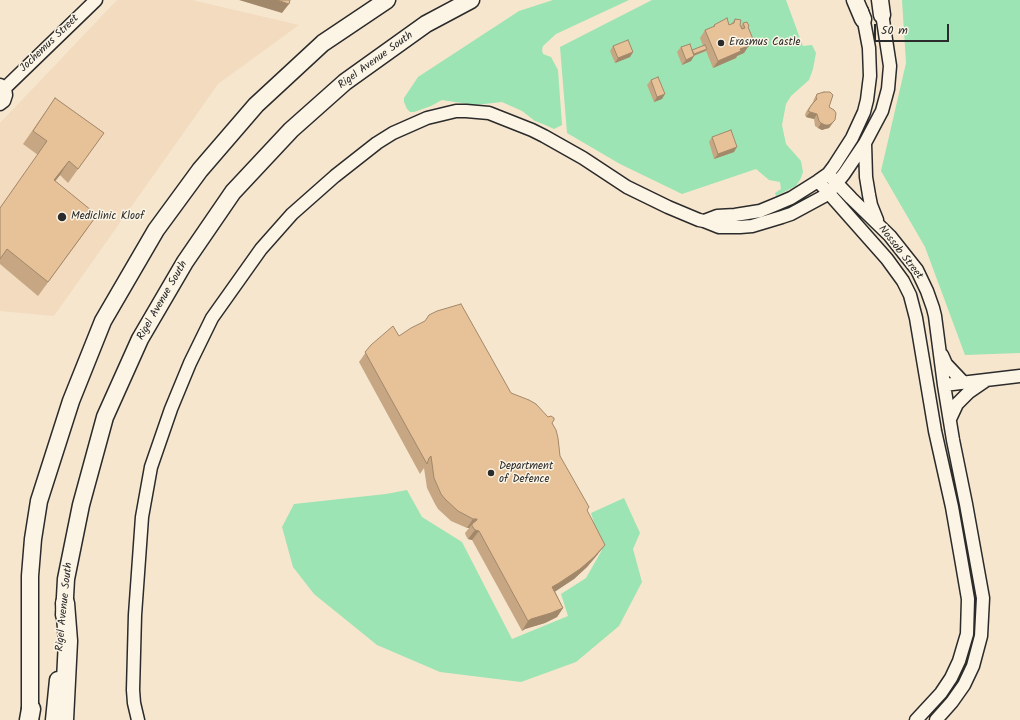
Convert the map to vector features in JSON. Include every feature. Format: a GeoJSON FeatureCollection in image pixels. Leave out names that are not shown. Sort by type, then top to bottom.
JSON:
{"type":"FeatureCollection","features":[{"type":"Feature","properties":{"kind":"highway"},"geometry":{"type":"LineString","coordinates":[[64,720],[68,641],[65,603]]}},
{"type":"Feature","properties":{"kind":"main road"},"geometry":{"type":"LineString","coordinates":[[30,716],[30,576],[33,539],[39,502],[71,401],[103,321],[156,230],[200,170],[256,105],[322,43],[387,0]]}},
{"type":"Feature","properties":{"kind":"main road","name":"Rigel Avenue South"},"geometry":{"type":"LineString","coordinates":[[54,720],[66,579],[81,505],[105,417],[140,339],[185,262],[233,192],[290,130],[345,82],[426,24],[471,0]]}},
{"type":"Feature","properties":{"kind":"main road"},"geometry":{"type":"LineString","coordinates":[[855,0],[863,19]]}},
{"type":"Feature","properties":{"kind":"street","name":"Jochemus Street"},"geometry":{"type":"LineString","coordinates":[[2,86],[96,0]]}},
{"type":"Feature","properties":{"kind":"street"},"geometry":{"type":"LineString","coordinates":[[704,221],[717,216],[760,211],[791,198],[818,182],[828,174],[852,138],[864,112],[867,100],[870,76],[869,48],[860,0]]}},
{"type":"Feature","properties":{"kind":"street"},"geometry":{"type":"LineString","coordinates":[[138,720],[133,690],[136,607],[142,517],[151,467],[171,409],[190,363],[212,318],[261,249],[292,214],[341,171],[377,143],[393,133],[427,118],[456,111],[466,111],[489,113],[532,130],[583,158],[627,187],[668,208],[719,227],[752,226],[791,214],[828,194],[844,174],[865,143],[882,111],[888,89],[890,66],[881,5]]}},
{"type":"Feature","properties":{"kind":"street"},"geometry":{"type":"LineString","coordinates":[[0,104],[6,98],[2,86]]}},
{"type":"Feature","properties":{"kind":"street"},"geometry":{"type":"LineString","coordinates":[[865,143],[868,195],[880,226]]}},
{"type":"Feature","properties":{"kind":"street","name":"Nossob Street"},"geometry":{"type":"LineString","coordinates":[[828,174],[890,236],[910,261],[923,281],[933,308],[952,436],[983,598],[982,636],[973,666],[964,685],[952,702],[936,720]]}},
{"type":"Feature","properties":{"kind":"street","name":"Nossob Street"},"geometry":{"type":"LineString","coordinates":[[818,182],[869,238],[892,265],[903,281],[910,295],[919,335]]}},
{"type":"Feature","properties":{"kind":"street"},"geometry":{"type":"LineString","coordinates":[[919,335],[938,381],[944,384],[1020,376]]}},
{"type":"Feature","properties":{"kind":"street"},"geometry":{"type":"LineString","coordinates":[[916,720],[941,693],[951,678],[959,661],[967,634],[968,599],[952,507],[937,440],[919,335]]}},
{"type":"Feature","properties":{"kind":"street"},"geometry":{"type":"LineString","coordinates":[[939,350],[946,364],[963,382]]}},
{"type":"Feature","properties":{"kind":"street"},"geometry":{"type":"LineString","coordinates":[[950,419],[957,404],[969,392],[986,380]]}},
{"type":"Feature","properties":{"kind":"street"},"geometry":{"type":"LineString","coordinates":[[937,440],[939,397],[941,387],[944,384]]}},
{"type":"Feature","properties":{"kind":"shaded area","name":"Mediclinic Kloof"},"geometry":{"type":"Polygon","coordinates":[[[117,0],[192,0],[299,25],[218,84],[54,316],[0,311],[0,123],[117,0]]]}},
{"type":"Feature","properties":{"kind":"green space"},"geometry":{"type":"Polygon","coordinates":[[[553,0],[629,0],[556,34],[543,46],[543,54],[551,57],[558,70],[562,125],[554,129],[535,121],[522,111],[502,102],[475,105],[442,100],[414,112],[410,112],[407,109],[404,98],[418,77],[519,11],[553,0]]]}},
{"type":"Feature","properties":{"kind":"green space"},"geometry":{"type":"Polygon","coordinates":[[[652,0],[786,0],[803,46],[812,45],[816,53],[809,80],[791,96],[786,104],[782,125],[786,144],[801,161],[803,172],[796,186],[776,196],[775,193],[781,189],[780,182],[769,180],[756,169],[682,194],[620,164],[567,133],[560,47],[652,0]]]}},
{"type":"Feature","properties":{"kind":"green space"},"geometry":{"type":"Polygon","coordinates":[[[902,0],[1020,0],[1020,353],[965,355],[925,247],[881,171],[906,63],[902,0]]]}},
{"type":"Feature","properties":{"kind":"green space"},"geometry":{"type":"Polygon","coordinates":[[[407,490],[422,517],[462,542],[512,639],[568,616],[561,594],[586,578],[602,550],[591,513],[624,498],[640,533],[633,549],[642,582],[619,626],[576,662],[521,682],[440,672],[377,645],[314,594],[293,567],[282,527],[294,504],[386,494],[407,490]]]}},
{"type":"Feature","properties":{"kind":"building"},"geometry":{"type":"Polygon","coordinates":[[[277,0],[290,0],[289,4],[277,0]]]}},
{"type":"Feature","properties":{"kind":"building","name":"Erasmus Castle"},"geometry":{"type":"Polygon","coordinates":[[[727,18],[729,25],[734,23],[735,19],[741,20],[740,25],[742,29],[745,28],[743,23],[747,22],[753,39],[747,42],[749,46],[740,49],[741,51],[718,61],[705,30],[715,26],[714,25],[727,18]]]}},
{"type":"Feature","properties":{"kind":"building"},"geometry":{"type":"Polygon","coordinates":[[[628,40],[633,52],[618,58],[613,46],[628,40]]]}},
{"type":"Feature","properties":{"kind":"building"},"geometry":{"type":"Polygon","coordinates":[[[690,44],[694,56],[686,60],[681,47],[690,44]]]}},
{"type":"Feature","properties":{"kind":"building"},"geometry":{"type":"Polygon","coordinates":[[[705,45],[707,49],[694,54],[692,50],[705,45]]]}},
{"type":"Feature","properties":{"kind":"building"},"geometry":{"type":"Polygon","coordinates":[[[658,77],[665,94],[657,97],[651,80],[658,77]]]}},
{"type":"Feature","properties":{"kind":"building"},"geometry":{"type":"Polygon","coordinates":[[[830,92],[833,95],[829,107],[836,113],[835,120],[829,125],[821,123],[817,114],[808,111],[817,99],[817,94],[830,92]]]}},
{"type":"Feature","properties":{"kind":"building"},"geometry":{"type":"Polygon","coordinates":[[[55,98],[104,133],[78,169],[69,161],[54,180],[97,215],[48,282],[7,249],[0,259],[0,208],[47,141],[33,131],[55,98]]]}},
{"type":"Feature","properties":{"kind":"building"},"geometry":{"type":"Polygon","coordinates":[[[731,130],[737,147],[718,154],[712,137],[731,130]]]}},
{"type":"Feature","properties":{"kind":"building","name":"Department of Defence"},"geometry":{"type":"Polygon","coordinates":[[[461,304],[511,393],[536,404],[548,417],[551,416],[554,418],[552,423],[558,438],[560,456],[589,507],[587,510],[605,545],[580,569],[552,587],[563,608],[528,621],[479,531],[475,530],[472,526],[477,519],[473,519],[458,511],[441,494],[434,478],[431,456],[427,464],[365,352],[393,326],[399,336],[425,321],[429,315],[461,304]]]}},
{"type":"Feature","properties":{"kind":"place","name":"Erasmus Castle"},"geometry":{"type":"Point","coordinates":[721,43]}},
{"type":"Feature","properties":{"kind":"place","name":"Mediclinic Kloof"},"geometry":{"type":"Point","coordinates":[62,217]}},
{"type":"Feature","properties":{"kind":"place","name":"Department of Defence"},"geometry":{"type":"Point","coordinates":[491,473]}}]}
